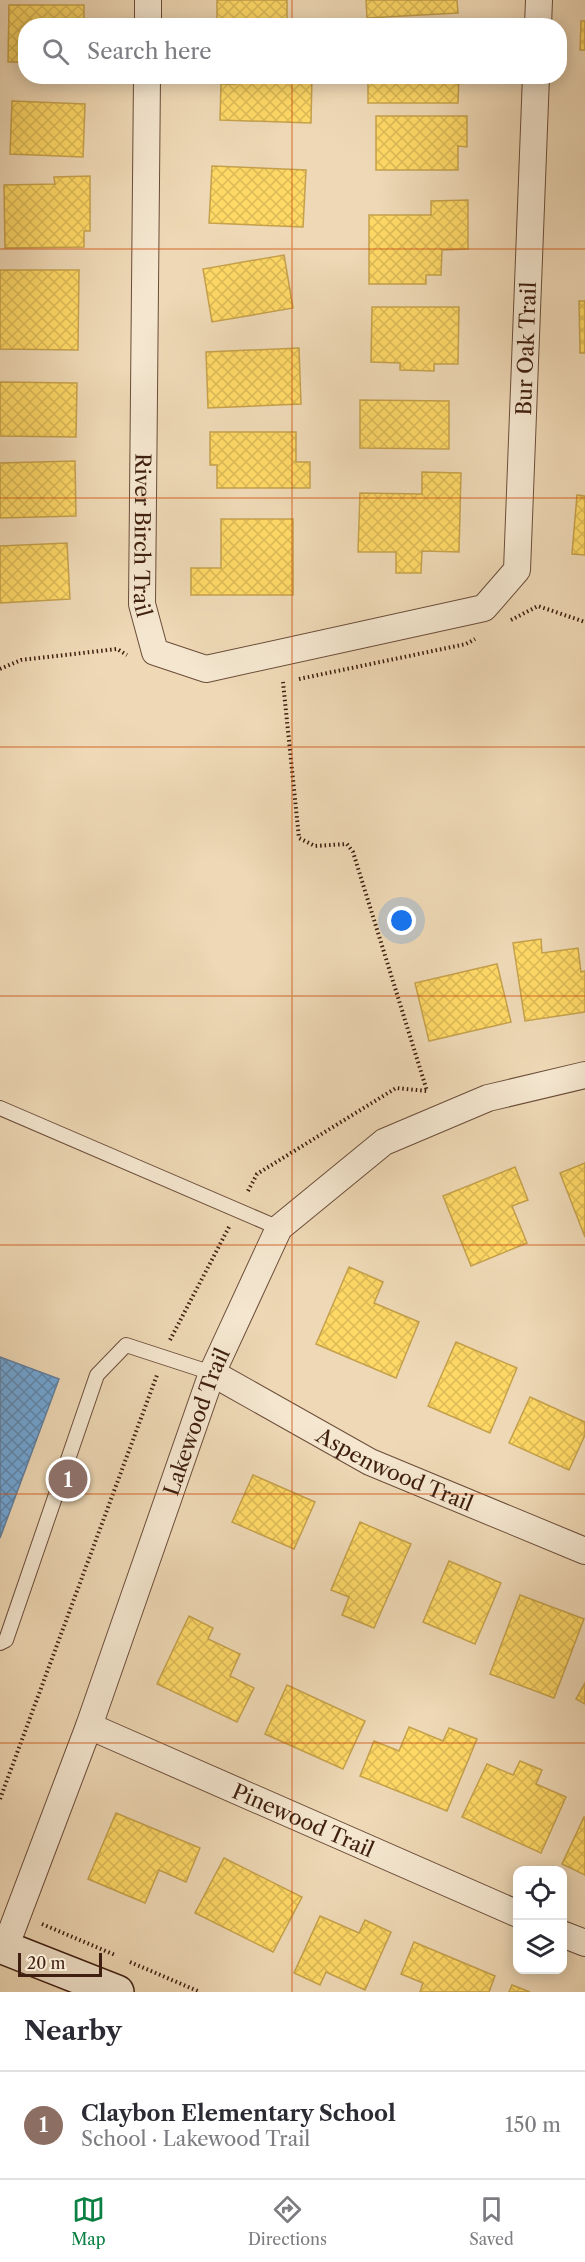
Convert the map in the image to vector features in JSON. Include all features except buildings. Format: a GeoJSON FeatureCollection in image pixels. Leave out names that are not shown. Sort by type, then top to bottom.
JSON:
{"type":"FeatureCollection","features":[{"type":"Feature","properties":{"kind":"main road"},"geometry":{"type":"LineString","coordinates":[[2,1953],[117,1992]]}},
{"type":"Feature","properties":{"kind":"street"},"geometry":{"type":"LineString","coordinates":[[148,0],[148,18]]}},
{"type":"Feature","properties":{"kind":"street"},"geometry":{"type":"LineString","coordinates":[[538,18],[539,0]]}},
{"type":"Feature","properties":{"kind":"street","name":"River Birch Trail"},"geometry":{"type":"LineString","coordinates":[[147,84],[142,604],[155,652],[206,669],[484,608]]}},
{"type":"Feature","properties":{"kind":"street","name":"Bur Oak Trail"},"geometry":{"type":"LineString","coordinates":[[484,608],[518,570],[536,84]]}},
{"type":"Feature","properties":{"kind":"street","name":"Lakewood Trail"},"geometry":{"type":"LineString","coordinates":[[2,1953],[89,1726],[212,1373],[279,1228],[384,1142],[488,1098],[585,1075]]}},
{"type":"Feature","properties":{"kind":"street","name":"Aspenwood Trail"},"geometry":{"type":"LineString","coordinates":[[212,1373],[370,1462],[585,1551]]}},
{"type":"Feature","properties":{"kind":"street","name":"Pinewood Trail"},"geometry":{"type":"LineString","coordinates":[[89,1726],[513,1912]]}},
{"type":"Feature","properties":{"kind":"street"},"geometry":{"type":"LineString","coordinates":[[567,1936],[585,1943]]}},
{"type":"Feature","properties":{"kind":"lane"},"geometry":{"type":"LineString","coordinates":[[0,1108],[279,1228]]}},
{"type":"Feature","properties":{"kind":"lane"},"geometry":{"type":"LineString","coordinates":[[0,1643],[6,1640],[97,1375],[126,1345],[212,1373]]}},
{"type":"Feature","properties":{"kind":"path"},"geometry":{"type":"LineString","coordinates":[[283,682],[297,827]]}},
{"type":"Feature","properties":{"kind":"path"},"geometry":{"type":"LineString","coordinates":[[18,1913],[200,1992]]}},
{"type":"Feature","properties":{"kind":"place","name":"Claybon Elementary School"},"geometry":{"type":"Point","coordinates":[68,1479]}}]}
